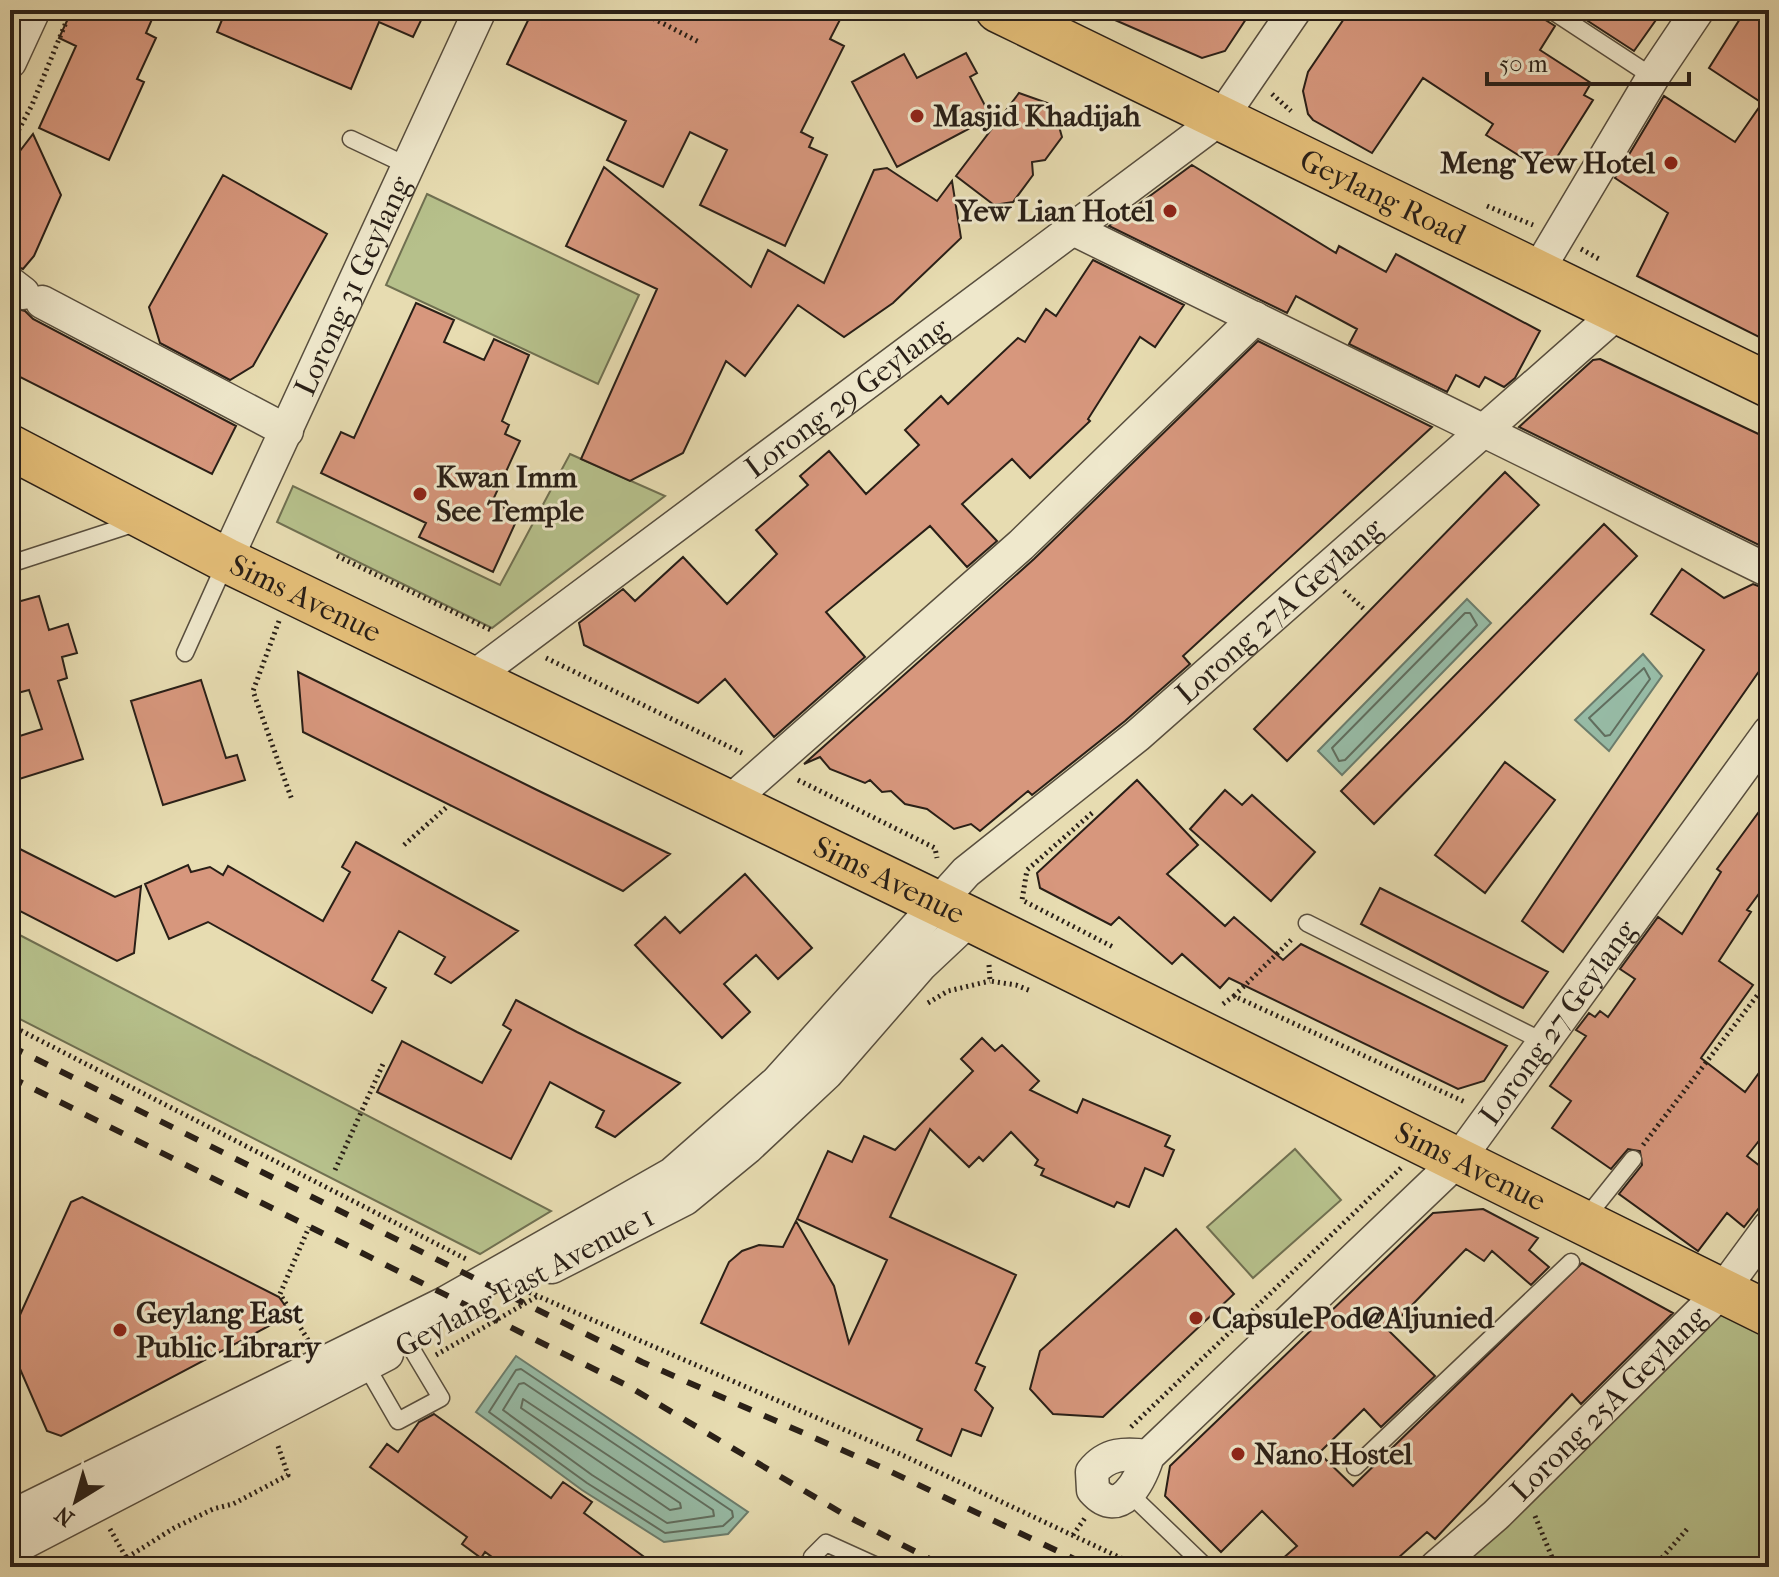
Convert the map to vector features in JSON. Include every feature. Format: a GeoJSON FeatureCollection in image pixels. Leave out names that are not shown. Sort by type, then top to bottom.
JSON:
{"type":"FeatureCollection","features":[{"type":"Feature","properties":{"kind":"main road","name":"Geylang Road"},"geometry":{"type":"LineString","coordinates":[[998,10],[1769,385]]}},
{"type":"Feature","properties":{"kind":"main road","name":"Sims Avenue"},"geometry":{"type":"LineString","coordinates":[[10,447],[226,560],[953,911],[1769,1314]]}},
{"type":"Feature","properties":{"kind":"street"},"geometry":{"type":"LineString","coordinates":[[10,62],[34,10]]}},
{"type":"Feature","properties":{"kind":"street","name":"Lorong 31 Geylang"},"geometry":{"type":"LineString","coordinates":[[226,560],[480,10]]}},
{"type":"Feature","properties":{"kind":"street","name":"Lorong 29 Geylang"},"geometry":{"type":"LineString","coordinates":[[472,678],[1221,118],[1295,10]]}},
{"type":"Feature","properties":{"kind":"street"},"geometry":{"type":"LineString","coordinates":[[1537,272],[1653,77],[1698,10]]}},
{"type":"Feature","properties":{"kind":"street"},"geometry":{"type":"LineString","coordinates":[[1073,229],[1769,571]]}},
{"type":"Feature","properties":{"kind":"street"},"geometry":{"type":"LineString","coordinates":[[25,293],[287,431]]}},
{"type":"Feature","properties":{"kind":"street","name":"Lorong 27A Geylang"},"geometry":{"type":"LineString","coordinates":[[953,911],[977,862],[1137,736],[1617,313]]}},
{"type":"Feature","properties":{"kind":"street"},"geometry":{"type":"LineString","coordinates":[[727,804],[1021,545],[1255,318]]}},
{"type":"Feature","properties":{"kind":"street","name":"Lorong 27 Geylang"},"geometry":{"type":"LineString","coordinates":[[1130,1494],[1148,1456],[1458,1160],[1769,732]]}},
{"type":"Feature","properties":{"kind":"street","name":"Geylang East Avenue 1"},"geometry":{"type":"LineString","coordinates":[[10,1550],[360,1356],[507,1280],[685,1199],[827,1073],[921,965],[953,911]]}},
{"type":"Feature","properties":{"kind":"street","name":"Lorong 25A Geylang"},"geometry":{"type":"LineString","coordinates":[[1436,1567],[1522,1488],[1722,1291],[1769,1227]]}},
{"type":"Feature","properties":{"kind":"street","name":"Geylang East Avenue 1"},"geometry":{"type":"LineString","coordinates":[[10,1517],[360,1356]]}},
{"type":"Feature","properties":{"kind":"street"},"geometry":{"type":"LineString","coordinates":[[1130,1494],[1119,1502],[1111,1502],[1093,1490],[1092,1472],[1111,1457],[1122,1454],[1148,1456]]}},
{"type":"Feature","properties":{"kind":"lane"},"geometry":{"type":"LineString","coordinates":[[1551,10],[1653,77]]}},
{"type":"Feature","properties":{"kind":"lane"},"geometry":{"type":"LineString","coordinates":[[351,139],[406,165]]}},
{"type":"Feature","properties":{"kind":"lane"},"geometry":{"type":"LineString","coordinates":[[10,564],[148,519]]}},
{"type":"Feature","properties":{"kind":"lane"},"geometry":{"type":"LineString","coordinates":[[185,653],[226,560]]}},
{"type":"Feature","properties":{"kind":"lane"},"geometry":{"type":"LineString","coordinates":[[1307,923],[1544,1042]]}},
{"type":"Feature","properties":{"kind":"lane"},"geometry":{"type":"LineString","coordinates":[[1584,1221],[1633,1159]]}},
{"type":"Feature","properties":{"kind":"lane"},"geometry":{"type":"LineString","coordinates":[[1355,1467],[1571,1262]]}},
{"type":"Feature","properties":{"kind":"lane"},"geometry":{"type":"LineString","coordinates":[[360,1356],[398,1421],[441,1398],[403,1334]]}},
{"type":"Feature","properties":{"kind":"lane"},"geometry":{"type":"LineString","coordinates":[[1130,1494],[1206,1567]]}},
{"type":"Feature","properties":{"kind":"lane"},"geometry":{"type":"LineString","coordinates":[[820,1567],[812,1557],[826,1543],[879,1567]]}},
{"type":"Feature","properties":{"kind":"path"},"geometry":{"type":"LineString","coordinates":[[10,146],[32,105],[71,10]]}},
{"type":"Feature","properties":{"kind":"path"},"geometry":{"type":"LineString","coordinates":[[637,10],[701,43]]}},
{"type":"Feature","properties":{"kind":"path"},"geometry":{"type":"LineString","coordinates":[[337,556],[935,848],[937,858]]}},
{"type":"Feature","properties":{"kind":"path"},"geometry":{"type":"LineString","coordinates":[[290,590],[253,691],[292,800]]}},
{"type":"Feature","properties":{"kind":"path"},"geometry":{"type":"LineString","coordinates":[[404,845],[449,805]]}},
{"type":"Feature","properties":{"kind":"path"},"geometry":{"type":"LineString","coordinates":[[1097,808],[1027,870],[1022,900],[1117,949]]}},
{"type":"Feature","properties":{"kind":"path"},"geometry":{"type":"LineString","coordinates":[[1211,998],[1225,1005],[1307,923]]}},
{"type":"Feature","properties":{"kind":"path"},"geometry":{"type":"LineString","coordinates":[[1633,1159],[1769,980]]}},
{"type":"Feature","properties":{"kind":"path"},"geometry":{"type":"LineString","coordinates":[[1234,996],[1475,1107]]}},
{"type":"Feature","properties":{"kind":"path"},"geometry":{"type":"LineString","coordinates":[[10,1025],[507,1280],[900,1454],[1140,1567]]}},
{"type":"Feature","properties":{"kind":"path"},"geometry":{"type":"LineString","coordinates":[[335,1170],[383,1064]]}},
{"type":"Feature","properties":{"kind":"path"},"geometry":{"type":"LineString","coordinates":[[1111,1457],[1114,1444],[1403,1166]]}},
{"type":"Feature","properties":{"kind":"path"},"geometry":{"type":"LineString","coordinates":[[296,1350],[310,1343],[280,1294],[309,1227]]}},
{"type":"Feature","properties":{"kind":"path"},"geometry":{"type":"LineString","coordinates":[[1522,1488],[1556,1567]]}},
{"type":"Feature","properties":{"kind":"path"},"geometry":{"type":"LineString","coordinates":[[112,1567],[174,1528]]}},
{"type":"Feature","properties":{"kind":"path"},"geometry":{"type":"LineString","coordinates":[[1654,1567],[1688,1528]]}},
{"type":"Feature","properties":{"kind":"shaded area"},"geometry":{"type":"Polygon","coordinates":[[[427,194],[639,295],[598,384],[386,285],[427,194]]]}},
{"type":"Feature","properties":{"kind":"shaded area"},"geometry":{"type":"Polygon","coordinates":[[[570,454],[665,496],[492,628],[277,522],[293,486],[500,585],[570,454]]]}},
{"type":"Feature","properties":{"kind":"shaded area"},"geometry":{"type":"Polygon","coordinates":[[[10,930],[551,1211],[480,1254],[10,1014],[10,930]]]}},
{"type":"Feature","properties":{"kind":"shaded area"},"geometry":{"type":"Polygon","coordinates":[[[1295,1149],[1341,1200],[1253,1278],[1207,1227],[1295,1149]]]}},
{"type":"Feature","properties":{"kind":"shaded area"},"geometry":{"type":"Polygon","coordinates":[[[1722,1291],[1769,1314],[1769,1567],[1449,1567],[1722,1291]]]}},
{"type":"Feature","properties":{"kind":"water"},"geometry":{"type":"Polygon","coordinates":[[[1467,599],[1491,623],[1342,775],[1318,751],[1467,599]]]}},
{"type":"Feature","properties":{"kind":"water"},"geometry":{"type":"Polygon","coordinates":[[[1643,654],[1662,676],[1609,751],[1575,720],[1643,654]]]}},
{"type":"Feature","properties":{"kind":"water"},"geometry":{"type":"Polygon","coordinates":[[[516,1356],[748,1512],[728,1534],[664,1542],[582,1490],[476,1412],[516,1356]]]}},
{"type":"Feature","properties":{"kind":"building"},"geometry":{"type":"Polygon","coordinates":[[[72,10],[156,10],[146,33],[156,38],[137,79],[144,82],[109,160],[39,128],[76,46],[59,38],[72,10]]]}},
{"type":"Feature","properties":{"kind":"building"},"geometry":{"type":"Polygon","coordinates":[[[226,10],[426,10],[413,37],[379,22],[351,89],[217,32],[226,10]]]}},
{"type":"Feature","properties":{"kind":"building"},"geometry":{"type":"Polygon","coordinates":[[[533,10],[845,10],[830,39],[844,46],[801,132],[813,138],[809,147],[827,155],[785,246],[700,205],[727,150],[690,132],[663,187],[607,160],[626,121],[507,64],[533,10]]]}},
{"type":"Feature","properties":{"kind":"building"},"geometry":{"type":"Polygon","coordinates":[[[1092,10],[1252,10],[1225,51],[1202,58],[1092,10]]]}},
{"type":"Feature","properties":{"kind":"building"},"geometry":{"type":"Polygon","coordinates":[[[1350,10],[1540,10],[1544,19],[1555,26],[1540,50],[1591,83],[1584,95],[1593,100],[1547,173],[1486,135],[1493,124],[1423,78],[1372,153],[1313,120],[1308,114],[1303,91],[1308,72],[1350,10]]]}},
{"type":"Feature","properties":{"kind":"building"},"geometry":{"type":"Polygon","coordinates":[[[1571,10],[1663,10],[1634,51],[1571,10]]]}},
{"type":"Feature","properties":{"kind":"building"},"geometry":{"type":"Polygon","coordinates":[[[1745,11],[1769,27],[1769,342],[1637,276],[1668,213],[1615,178],[1664,96],[1735,142],[1762,103],[1709,68],[1745,11]]]}},
{"type":"Feature","properties":{"kind":"building","name":"Masjid Khadijah"},"geometry":{"type":"Polygon","coordinates":[[[966,53],[977,73],[970,77],[991,117],[897,167],[852,82],[904,54],[917,78],[966,53]]]}},
{"type":"Feature","properties":{"kind":"building"},"geometry":{"type":"Polygon","coordinates":[[[1019,93],[1053,105],[1062,137],[1045,160],[1032,162],[1033,175],[1013,202],[994,205],[956,176],[1019,93]]]}},
{"type":"Feature","properties":{"kind":"building"},"geometry":{"type":"Polygon","coordinates":[[[33,134],[61,195],[34,256],[23,269],[10,264],[10,164],[33,134]]]}},
{"type":"Feature","properties":{"kind":"building"},"geometry":{"type":"Polygon","coordinates":[[[1192,165],[1336,253],[1339,246],[1386,272],[1396,254],[1540,331],[1515,378],[1504,387],[1485,377],[1479,387],[1456,375],[1447,392],[1349,344],[1357,329],[1296,296],[1287,313],[1109,226],[1192,165]]]}},
{"type":"Feature","properties":{"kind":"building"},"geometry":{"type":"Polygon","coordinates":[[[604,167],[751,287],[768,250],[824,283],[874,170],[887,168],[937,201],[952,181],[961,238],[893,303],[844,337],[798,305],[745,376],[726,361],[683,453],[630,481],[581,459],[657,289],[566,246],[604,167]]]}},
{"type":"Feature","properties":{"kind":"building"},"geometry":{"type":"Polygon","coordinates":[[[223,175],[327,234],[253,366],[230,380],[160,343],[149,307],[223,175]]]}},
{"type":"Feature","properties":{"kind":"building"},"geometry":{"type":"Polygon","coordinates":[[[1093,260],[1184,305],[1155,347],[1140,337],[1088,419],[1090,421],[1030,478],[1012,459],[962,504],[997,541],[967,567],[930,526],[826,612],[865,657],[774,737],[725,679],[698,703],[584,645],[579,623],[623,589],[635,601],[683,557],[727,604],[777,554],[756,530],[808,485],[800,476],[829,451],[866,494],[919,445],[905,430],[941,396],[948,404],[1018,338],[1025,342],[1046,309],[1056,316],[1093,260]]]}},
{"type":"Feature","properties":{"kind":"building"},"geometry":{"type":"Polygon","coordinates":[[[416,303],[454,320],[444,342],[484,360],[494,339],[529,355],[502,421],[509,425],[505,434],[520,441],[492,502],[519,515],[493,572],[419,537],[426,523],[321,473],[341,432],[354,438],[416,303]]]}},
{"type":"Feature","properties":{"kind":"building"},"geometry":{"type":"Polygon","coordinates":[[[10,307],[25,311],[33,319],[236,426],[212,474],[10,372],[10,307]]]}},
{"type":"Feature","properties":{"kind":"building"},"geometry":{"type":"Polygon","coordinates":[[[1258,341],[1432,427],[1183,656],[1190,664],[1032,795],[1028,791],[980,831],[971,824],[954,829],[927,809],[905,804],[891,791],[882,792],[870,780],[865,783],[830,769],[820,757],[804,764],[1034,559],[1258,341]]]}},
{"type":"Feature","properties":{"kind":"building"},"geometry":{"type":"Polygon","coordinates":[[[1600,359],[1769,439],[1769,550],[1519,427],[1593,360],[1600,359]]]}},
{"type":"Feature","properties":{"kind":"building"},"geometry":{"type":"Polygon","coordinates":[[[1505,472],[1539,505],[1287,761],[1254,729],[1505,472]]]}},
{"type":"Feature","properties":{"kind":"building"},"geometry":{"type":"Polygon","coordinates":[[[1604,524],[1637,556],[1374,824],[1341,791],[1604,524]]]}},
{"type":"Feature","properties":{"kind":"building"},"geometry":{"type":"Polygon","coordinates":[[[1682,569],[1724,598],[1753,584],[1769,590],[1769,657],[1563,952],[1522,921],[1704,650],[1651,614],[1682,569]]]}},
{"type":"Feature","properties":{"kind":"building"},"geometry":{"type":"Polygon","coordinates":[[[39,596],[49,630],[68,624],[77,653],[62,657],[67,678],[58,681],[83,759],[16,780],[10,763],[10,739],[42,729],[29,690],[10,695],[10,604],[39,596]]]}},
{"type":"Feature","properties":{"kind":"building"},"geometry":{"type":"Polygon","coordinates":[[[298,672],[670,854],[623,891],[303,732],[298,672]]]}},
{"type":"Feature","properties":{"kind":"building"},"geometry":{"type":"Polygon","coordinates":[[[201,680],[226,758],[237,755],[245,780],[163,805],[131,701],[201,680]]]}},
{"type":"Feature","properties":{"kind":"building"},"geometry":{"type":"Polygon","coordinates":[[[1505,762],[1555,800],[1485,893],[1435,855],[1505,762]]]}},
{"type":"Feature","properties":{"kind":"building"},"geometry":{"type":"Polygon","coordinates":[[[1137,780],[1198,845],[1167,874],[1225,926],[1234,917],[1283,960],[1301,944],[1507,1046],[1484,1081],[1458,1089],[1229,978],[1220,988],[1182,954],[1172,964],[1119,917],[1111,925],[1040,888],[1037,873],[1137,780]]]}},
{"type":"Feature","properties":{"kind":"building"},"geometry":{"type":"Polygon","coordinates":[[[1225,790],[1242,805],[1252,795],[1315,852],[1271,901],[1190,829],[1225,790]]]}},
{"type":"Feature","properties":{"kind":"building"},"geometry":{"type":"Polygon","coordinates":[[[1769,798],[1769,880],[1747,910],[1751,912],[1719,961],[1753,985],[1701,1058],[1745,1092],[1769,1059],[1769,1128],[1747,1156],[1769,1173],[1769,1195],[1744,1227],[1727,1213],[1698,1251],[1619,1194],[1642,1165],[1640,1151],[1628,1149],[1611,1169],[1552,1128],[1571,1101],[1550,1086],[1586,1036],[1576,1030],[1589,1013],[1595,1017],[1600,1011],[1608,1017],[1635,979],[1620,969],[1658,917],[1682,934],[1721,872],[1717,869],[1769,798]]]}},
{"type":"Feature","properties":{"kind":"building"},"geometry":{"type":"Polygon","coordinates":[[[356,842],[518,931],[451,983],[435,974],[445,957],[399,931],[372,980],[386,988],[372,1013],[208,922],[169,939],[145,884],[188,865],[191,872],[210,867],[223,875],[228,866],[323,921],[350,872],[342,867],[356,842]]]}},
{"type":"Feature","properties":{"kind":"building"},"geometry":{"type":"Polygon","coordinates":[[[10,844],[115,897],[141,886],[134,953],[117,961],[10,906],[10,844]]]}},
{"type":"Feature","properties":{"kind":"building"},"geometry":{"type":"Polygon","coordinates":[[[745,874],[812,948],[778,979],[756,955],[724,984],[750,1012],[722,1038],[635,945],[665,917],[680,933],[745,874]]]}},
{"type":"Feature","properties":{"kind":"building"},"geometry":{"type":"Polygon","coordinates":[[[1380,888],[1548,972],[1523,1008],[1501,997],[1361,924],[1380,888]]]}},
{"type":"Feature","properties":{"kind":"building"},"geometry":{"type":"Polygon","coordinates":[[[516,1000],[680,1083],[615,1137],[596,1127],[604,1111],[550,1082],[511,1159],[377,1092],[402,1041],[482,1083],[511,1030],[503,1025],[516,1000]]]}},
{"type":"Feature","properties":{"kind":"building"},"geometry":{"type":"Polygon","coordinates":[[[982,1038],[995,1051],[1002,1045],[1039,1081],[1030,1090],[1077,1113],[1083,1099],[1170,1136],[1165,1146],[1174,1150],[1163,1176],[1145,1168],[1129,1207],[1117,1202],[1114,1207],[1041,1175],[1044,1169],[1035,1165],[1038,1160],[1011,1132],[983,1161],[979,1157],[969,1167],[930,1129],[890,1217],[1016,1275],[976,1363],[985,1367],[975,1390],[993,1408],[981,1436],[962,1429],[951,1456],[917,1440],[922,1429],[701,1323],[729,1262],[742,1251],[759,1245],[783,1247],[796,1221],[834,1286],[849,1343],[887,1260],[797,1219],[828,1151],[852,1162],[864,1136],[895,1150],[973,1071],[961,1059],[982,1038]]]}},
{"type":"Feature","properties":{"kind":"building"},"geometry":{"type":"Polygon","coordinates":[[[82,1197],[279,1297],[286,1307],[282,1319],[61,1436],[47,1431],[10,1346],[10,1337],[71,1202],[82,1197]]]}},
{"type":"Feature","properties":{"kind":"building"},"geometry":{"type":"Polygon","coordinates":[[[1483,1209],[1538,1238],[1529,1250],[1549,1267],[1531,1285],[1492,1251],[1484,1261],[1466,1249],[1388,1330],[1435,1376],[1381,1427],[1364,1409],[1319,1453],[1353,1486],[1582,1263],[1673,1313],[1581,1404],[1572,1394],[1435,1539],[1427,1532],[1388,1567],[1273,1567],[1297,1546],[1262,1511],[1221,1552],[1165,1496],[1170,1466],[1433,1213],[1483,1209]]]}},
{"type":"Feature","properties":{"kind":"building"},"geometry":{"type":"Polygon","coordinates":[[[1176,1229],[1234,1294],[1103,1417],[1053,1414],[1030,1389],[1040,1351],[1176,1229]]]}},
{"type":"Feature","properties":{"kind":"building"},"geometry":{"type":"Polygon","coordinates":[[[434,1414],[551,1498],[563,1482],[592,1502],[584,1513],[658,1567],[506,1567],[485,1552],[481,1558],[462,1544],[467,1537],[370,1467],[387,1444],[398,1452],[419,1422],[434,1414]]]}},
{"type":"Feature","properties":{"kind":"railway"},"geometry":{"type":"LineString","coordinates":[[10,1046],[642,1362],[883,1468],[1091,1567]]}},
{"type":"Feature","properties":{"kind":"railway"},"geometry":{"type":"LineString","coordinates":[[10,1077],[628,1386],[845,1515],[945,1567]]}},
{"type":"Feature","properties":{"kind":"place","name":"Masjid Khadijah"},"geometry":{"type":"Point","coordinates":[917,116]}},
{"type":"Feature","properties":{"kind":"place","name":"Meng Yew Hotel"},"geometry":{"type":"Point","coordinates":[1671,163]}},
{"type":"Feature","properties":{"kind":"place","name":"Yew Lian Hotel"},"geometry":{"type":"Point","coordinates":[1170,211]}},
{"type":"Feature","properties":{"kind":"place","name":"Kwan Imm See Temple"},"geometry":{"type":"Point","coordinates":[420,494]}},
{"type":"Feature","properties":{"kind":"place","name":"CapsulePod@Aljunied"},"geometry":{"type":"Point","coordinates":[1196,1318]}},
{"type":"Feature","properties":{"kind":"place","name":"Geylang East Public Library"},"geometry":{"type":"Point","coordinates":[120,1330]}},
{"type":"Feature","properties":{"kind":"place","name":"Nano Hostel"},"geometry":{"type":"Point","coordinates":[1238,1454]}}]}
